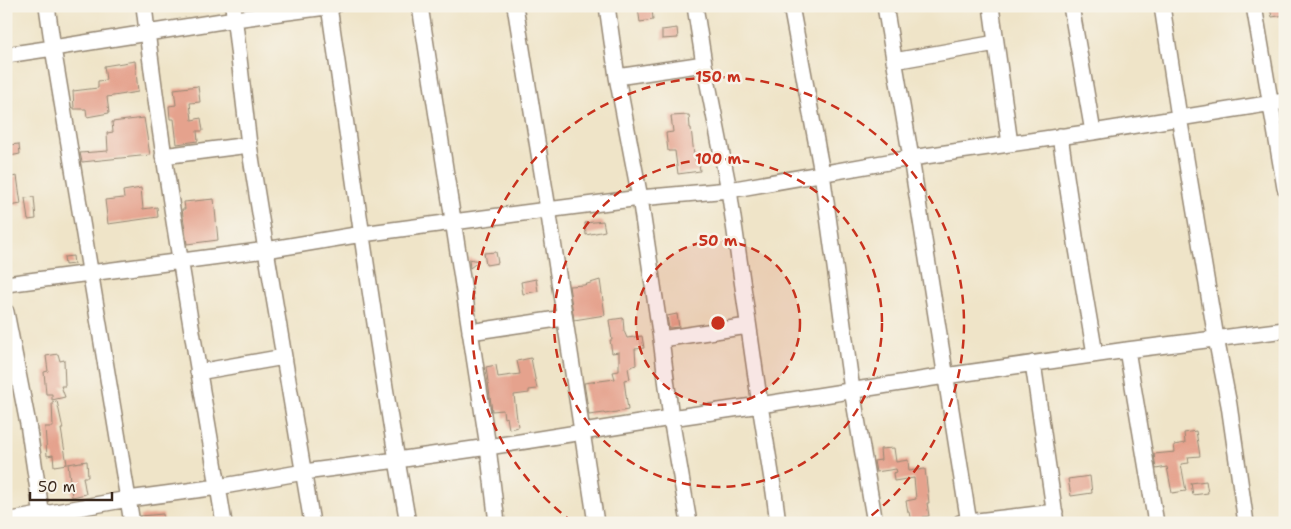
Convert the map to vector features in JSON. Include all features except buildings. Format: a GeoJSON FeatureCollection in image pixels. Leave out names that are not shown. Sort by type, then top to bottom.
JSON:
{"type":"FeatureCollection","features":[{"type":"Feature","properties":{"kind":"street"},"geometry":{"type":"LineString","coordinates":[[47,6],[132,523]]}},
{"type":"Feature","properties":{"kind":"street"},"geometry":{"type":"LineString","coordinates":[[144,6],[180,261],[224,523]]}},
{"type":"Feature","properties":{"kind":"street"},"geometry":{"type":"LineString","coordinates":[[6,55],[147,33],[234,13],[331,6],[362,234],[408,523]]}},
{"type":"Feature","properties":{"kind":"street"},"geometry":{"type":"LineString","coordinates":[[420,6],[488,447],[497,523]]}},
{"type":"Feature","properties":{"kind":"street"},"geometry":{"type":"LineString","coordinates":[[515,6],[596,523]]}},
{"type":"Feature","properties":{"kind":"street"},"geometry":{"type":"LineString","coordinates":[[607,6],[617,77],[640,198],[662,339],[671,418],[689,523]]}},
{"type":"Feature","properties":{"kind":"street"},"geometry":{"type":"LineString","coordinates":[[695,6],[704,64],[729,190],[778,523]]}},
{"type":"Feature","properties":{"kind":"street"},"geometry":{"type":"LineString","coordinates":[[791,6],[822,173],[852,390],[875,523]]}},
{"type":"Feature","properties":{"kind":"street"},"geometry":{"type":"LineString","coordinates":[[885,6],[911,158],[966,522],[1056,518],[1034,363]]}},
{"type":"Feature","properties":{"kind":"street"},"geometry":{"type":"LineString","coordinates":[[990,6],[1010,144]]}},
{"type":"Feature","properties":{"kind":"street"},"geometry":{"type":"LineString","coordinates":[[1071,6],[1093,132]]}},
{"type":"Feature","properties":{"kind":"street"},"geometry":{"type":"LineString","coordinates":[[1162,6],[1216,338],[1229,405],[1246,523]]}},
{"type":"Feature","properties":{"kind":"street"},"geometry":{"type":"LineString","coordinates":[[1254,6],[1277,101],[1285,188]]}},
{"type":"Feature","properties":{"kind":"street"},"geometry":{"type":"LineString","coordinates":[[234,13],[250,145],[266,250],[312,523]]}},
{"type":"Feature","properties":{"kind":"street"},"geometry":{"type":"LineString","coordinates":[[894,61],[996,43]]}},
{"type":"Feature","properties":{"kind":"street"},"geometry":{"type":"LineString","coordinates":[[617,77],[704,64]]}},
{"type":"Feature","properties":{"kind":"street"},"geometry":{"type":"LineString","coordinates":[[6,284],[266,250],[362,234],[453,222],[640,198],[729,190],[911,158],[1093,132],[1277,101]]}},
{"type":"Feature","properties":{"kind":"street"},"geometry":{"type":"LineString","coordinates":[[1060,136],[1095,354]]}},
{"type":"Feature","properties":{"kind":"street"},"geometry":{"type":"LineString","coordinates":[[164,156],[250,145]]}},
{"type":"Feature","properties":{"kind":"street"},"geometry":{"type":"LineString","coordinates":[[6,312],[28,424],[43,519]]}},
{"type":"Feature","properties":{"kind":"street"},"geometry":{"type":"LineString","coordinates":[[470,332],[564,318]]}},
{"type":"Feature","properties":{"kind":"street"},"geometry":{"type":"LineString","coordinates":[[662,339],[748,326]]}},
{"type":"Feature","properties":{"kind":"street"},"geometry":{"type":"LineString","coordinates":[[6,522],[43,519],[128,499],[218,487],[304,472],[488,447],[1095,354],[1285,330]]}},
{"type":"Feature","properties":{"kind":"street"},"geometry":{"type":"LineString","coordinates":[[1127,350],[1156,523]]}},
{"type":"Feature","properties":{"kind":"street"},"geometry":{"type":"LineString","coordinates":[[198,372],[284,357]]}}]}
